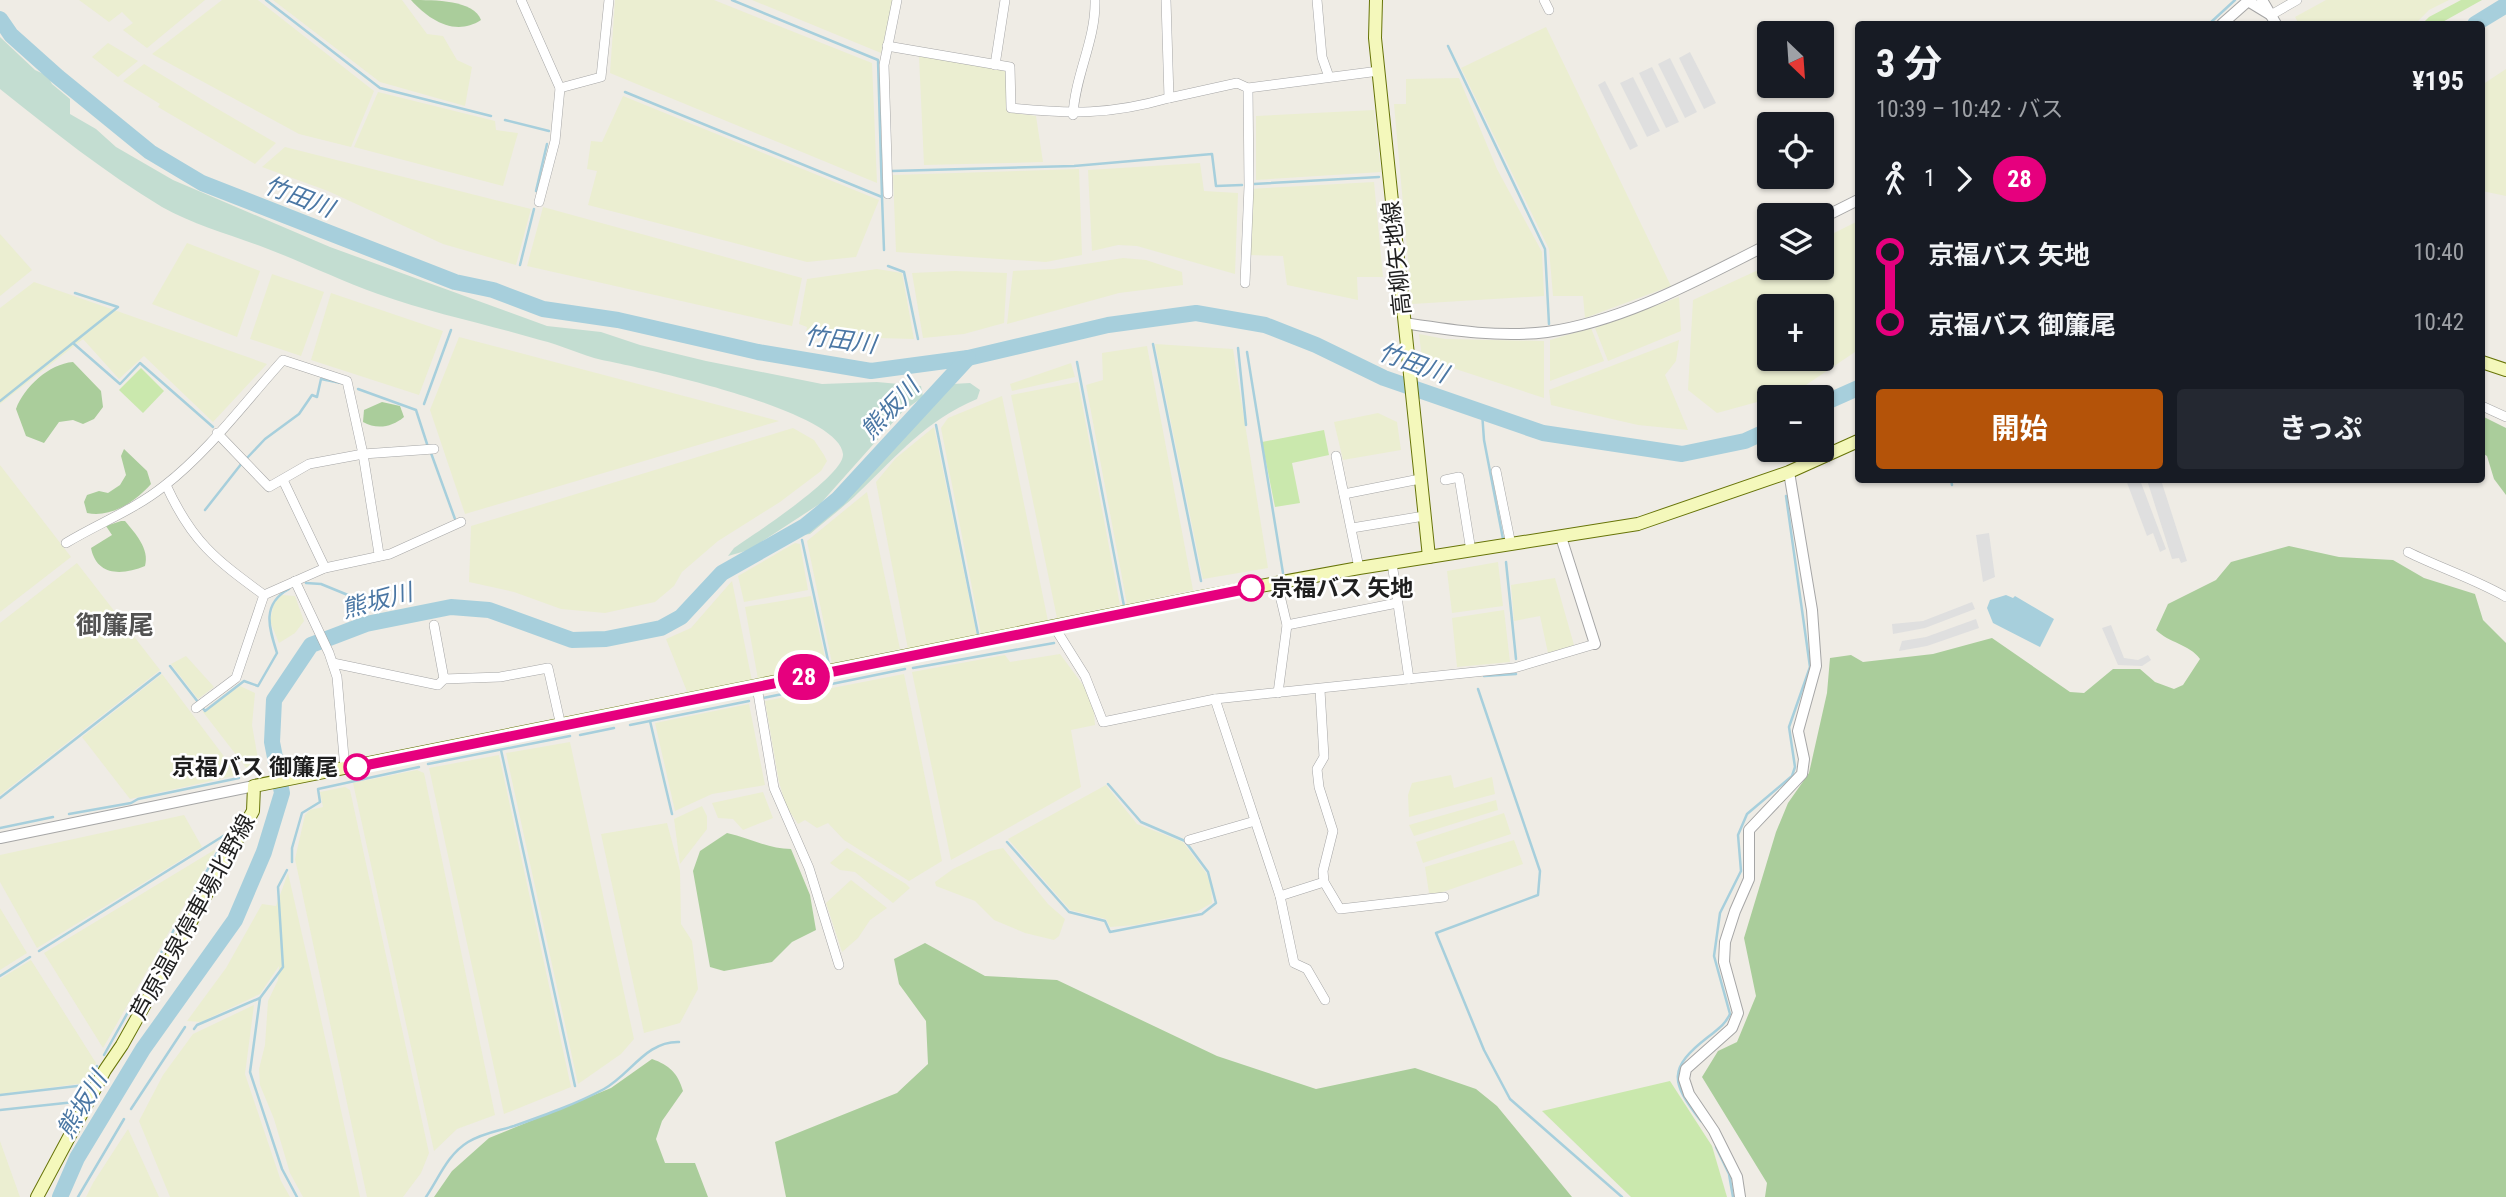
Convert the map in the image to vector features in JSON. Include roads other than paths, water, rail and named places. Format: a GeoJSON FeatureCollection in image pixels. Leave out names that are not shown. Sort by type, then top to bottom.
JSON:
{"type":"FeatureCollection","features":[{"type":"Feature","properties":{"kind":"main road","name":"高柳矢地線"},"geometry":{"type":"LineString","coordinates":[[1376,0],[1378,71],[1404,339],[1429,557]]}},
{"type":"Feature","properties":{"kind":"main road"},"geometry":{"type":"LineString","coordinates":[[2485,363],[2506,370]]}},
{"type":"Feature","properties":{"kind":"main road","name":"芦原温泉停車場北野線"},"geometry":{"type":"LineString","coordinates":[[37,1197],[105,1070],[122,1045],[253,811],[254,786],[1277,583],[1638,524],[1789,471],[1855,442]]}},
{"type":"Feature","properties":{"kind":"street"},"geometry":{"type":"LineString","coordinates":[[521,0],[560,88],[555,141],[539,202]]}},
{"type":"Feature","properties":{"kind":"street"},"geometry":{"type":"LineString","coordinates":[[560,88],[601,77],[609,0]]}},
{"type":"Feature","properties":{"kind":"street"},"geometry":{"type":"LineString","coordinates":[[888,194],[884,65],[898,0]]}},
{"type":"Feature","properties":{"kind":"street"},"geometry":{"type":"LineString","coordinates":[[995,65],[1005,0]]}},
{"type":"Feature","properties":{"kind":"street"},"geometry":{"type":"LineString","coordinates":[[1073,115],[1074,97],[1095,23],[1095,0]]}},
{"type":"Feature","properties":{"kind":"street"},"geometry":{"type":"LineString","coordinates":[[1166,0],[1169,98]]}},
{"type":"Feature","properties":{"kind":"street"},"geometry":{"type":"LineString","coordinates":[[1317,0],[1322,57],[1329,78]]}},
{"type":"Feature","properties":{"kind":"street"},"geometry":{"type":"LineString","coordinates":[[1544,0],[1549,10]]}},
{"type":"Feature","properties":{"kind":"street"},"geometry":{"type":"LineString","coordinates":[[2262,0],[2274,20]]}},
{"type":"Feature","properties":{"kind":"street"},"geometry":{"type":"LineString","coordinates":[[2274,20],[2297,0]]}},
{"type":"Feature","properties":{"kind":"street"},"geometry":{"type":"LineString","coordinates":[[2225,21],[2248,1],[2274,20]]}},
{"type":"Feature","properties":{"kind":"street"},"geometry":{"type":"LineString","coordinates":[[887,47],[1010,67],[1011,108],[1073,115],[1129,110],[1237,83],[1248,88],[1378,71]]}},
{"type":"Feature","properties":{"kind":"street"},"geometry":{"type":"LineString","coordinates":[[1245,283],[1249,186],[1248,88]]}},
{"type":"Feature","properties":{"kind":"street"},"geometry":{"type":"LineString","coordinates":[[1834,212],[1855,202]]}},
{"type":"Feature","properties":{"kind":"street"},"geometry":{"type":"LineString","coordinates":[[1404,323],[1470,333],[1545,332],[1571,327],[1682,288],[1757,250]]}},
{"type":"Feature","properties":{"kind":"street"},"geometry":{"type":"LineString","coordinates":[[66,543],[108,518],[128,511],[166,485],[283,359],[347,380],[363,454],[379,554]]}},
{"type":"Feature","properties":{"kind":"street"},"geometry":{"type":"LineString","coordinates":[[2485,407],[2506,418]]}},
{"type":"Feature","properties":{"kind":"street"},"geometry":{"type":"LineString","coordinates":[[217,433],[269,486],[309,464],[363,454],[434,449]]}},
{"type":"Feature","properties":{"kind":"street"},"geometry":{"type":"LineString","coordinates":[[1336,456],[1359,568]]}},
{"type":"Feature","properties":{"kind":"street"},"geometry":{"type":"LineString","coordinates":[[1496,471],[1511,545]]}},
{"type":"Feature","properties":{"kind":"street"},"geometry":{"type":"LineString","coordinates":[[1740,1197],[1737,1177],[1714,1130],[1689,1094],[1684,1079],[1686,1069],[1732,1028],[1738,1013],[1724,962],[1725,942],[1749,879],[1749,830],[1802,775],[1804,759],[1798,731],[1816,666],[1812,610],[1789,471]]}},
{"type":"Feature","properties":{"kind":"street"},"geometry":{"type":"LineString","coordinates":[[1445,480],[1459,477],[1471,551]]}},
{"type":"Feature","properties":{"kind":"street"},"geometry":{"type":"LineString","coordinates":[[1344,494],[1420,479]]}},
{"type":"Feature","properties":{"kind":"street"},"geometry":{"type":"LineString","coordinates":[[284,480],[326,568]]}},
{"type":"Feature","properties":{"kind":"street"},"geometry":{"type":"LineString","coordinates":[[166,485],[191,533],[206,550],[264,595]]}},
{"type":"Feature","properties":{"kind":"street"},"geometry":{"type":"LineString","coordinates":[[1352,528],[1424,516]]}},
{"type":"Feature","properties":{"kind":"street"},"geometry":{"type":"LineString","coordinates":[[196,709],[236,678],[264,595],[326,568],[379,554],[390,554],[461,522]]}},
{"type":"Feature","properties":{"kind":"street"},"geometry":{"type":"LineString","coordinates":[[1055,628],[1085,676],[1103,722],[1215,699],[1514,668],[1595,644],[1561,537]]}},
{"type":"Feature","properties":{"kind":"street"},"geometry":{"type":"LineString","coordinates":[[2408,552],[2456,575],[2486,585],[2506,597]]}},
{"type":"Feature","properties":{"kind":"street"},"geometry":{"type":"LineString","coordinates":[[1392,563],[1409,679]]}},
{"type":"Feature","properties":{"kind":"street"},"geometry":{"type":"LineString","coordinates":[[295,581],[337,677],[345,769]]}},
{"type":"Feature","properties":{"kind":"street"},"geometry":{"type":"LineString","coordinates":[[1277,583],[1287,625],[1278,693]]}},
{"type":"Feature","properties":{"kind":"street"},"geometry":{"type":"LineString","coordinates":[[1287,625],[1397,603]]}},
{"type":"Feature","properties":{"kind":"street"},"geometry":{"type":"LineString","coordinates":[[434,625],[444,679]]}},
{"type":"Feature","properties":{"kind":"street"},"geometry":{"type":"LineString","coordinates":[[332,663],[438,685],[444,679],[500,677],[548,668],[561,726]]}},
{"type":"Feature","properties":{"kind":"street"},"geometry":{"type":"LineString","coordinates":[[757,687],[774,788],[809,868],[839,965]]}},
{"type":"Feature","properties":{"kind":"street"},"geometry":{"type":"LineString","coordinates":[[1320,690],[1324,757],[1317,769],[1319,787],[1333,831],[1325,855],[1324,882],[1340,909],[1444,897]]}},
{"type":"Feature","properties":{"kind":"street"},"geometry":{"type":"LineString","coordinates":[[1215,699],[1280,896],[1294,963],[1307,969],[1325,1000]]}},
{"type":"Feature","properties":{"kind":"street"},"geometry":{"type":"LineString","coordinates":[[0,838],[254,786]]}},
{"type":"Feature","properties":{"kind":"street"},"geometry":{"type":"LineString","coordinates":[[1189,841],[1255,821]]}},
{"type":"Feature","properties":{"kind":"street"},"geometry":{"type":"LineString","coordinates":[[1280,896],[1324,882]]}},
{"type":"Feature","properties":{"kind":"water"},"geometry":{"type":"Polygon","coordinates":[[[2006,595],[2013,598],[2015,596],[2054,619],[2040,647],[1993,623],[1987,608],[1990,600],[2006,595]]]}},
{"type":"Feature","properties":{"kind":"waterway"},"geometry":{"type":"LineString","coordinates":[[266,0],[380,88],[491,116]]}},
{"type":"Feature","properties":{"kind":"waterway"},"geometry":{"type":"LineString","coordinates":[[732,0],[878,60],[882,197]]}},
{"type":"Feature","properties":{"kind":"waterway"},"geometry":{"type":"LineString","coordinates":[[2212,21],[2235,0]]}},
{"type":"Feature","properties":{"kind":"waterway","name":"竹田川"},"geometry":{"type":"LineString","coordinates":[[2480,21],[2506,5]]}},
{"type":"Feature","properties":{"kind":"waterway","name":"竹田川"},"geometry":{"type":"LineString","coordinates":[[0,19],[11,35],[58,77],[150,152],[202,183],[455,282],[493,290],[543,309],[618,320],[758,352],[871,371],[968,358],[1108,325],[1196,313],[1265,325],[1316,345],[1384,378],[1543,433],[1682,454],[1745,441],[1757,436]]}},
{"type":"Feature","properties":{"kind":"waterway"},"geometry":{"type":"LineString","coordinates":[[1448,46],[1545,249],[1549,324]]}},
{"type":"Feature","properties":{"kind":"waterway"},"geometry":{"type":"LineString","coordinates":[[625,92],[882,197],[884,250]]}},
{"type":"Feature","properties":{"kind":"waterway"},"geometry":{"type":"LineString","coordinates":[[505,120],[549,131]]}},
{"type":"Feature","properties":{"kind":"waterway"},"geometry":{"type":"LineString","coordinates":[[536,191],[547,144]]}},
{"type":"Feature","properties":{"kind":"waterway"},"geometry":{"type":"LineString","coordinates":[[892,171],[1074,166],[1212,154],[1216,186],[1242,185]]}},
{"type":"Feature","properties":{"kind":"waterway"},"geometry":{"type":"LineString","coordinates":[[1254,184],[1379,177]]}},
{"type":"Feature","properties":{"kind":"waterway"},"geometry":{"type":"LineString","coordinates":[[520,265],[534,209]]}},
{"type":"Feature","properties":{"kind":"waterway"},"geometry":{"type":"LineString","coordinates":[[888,266],[904,272],[918,339]]}},
{"type":"Feature","properties":{"kind":"waterway"},"geometry":{"type":"LineString","coordinates":[[0,401],[118,307],[75,293]]}},
{"type":"Feature","properties":{"kind":"waterway"},"geometry":{"type":"LineString","coordinates":[[424,404],[451,330]]}},
{"type":"Feature","properties":{"kind":"waterway"},"geometry":{"type":"LineString","coordinates":[[73,343],[120,384],[140,363],[213,427]]}},
{"type":"Feature","properties":{"kind":"waterway"},"geometry":{"type":"LineString","coordinates":[[1153,344],[1201,581]]}},
{"type":"Feature","properties":{"kind":"waterway"},"geometry":{"type":"LineString","coordinates":[[1238,348],[1246,425]]}},
{"type":"Feature","properties":{"kind":"waterway"},"geometry":{"type":"LineString","coordinates":[[1247,352],[1283,573]]}},
{"type":"Feature","properties":{"kind":"waterway","name":"熊坂川"},"geometry":{"type":"LineString","coordinates":[[60,1197],[77,1158],[143,1049],[235,920],[264,852],[282,793],[272,742],[274,700],[311,645],[366,624],[451,607],[489,610],[572,640],[606,639],[661,628],[681,617],[722,573],[805,526],[838,499],[968,358]]}},
{"type":"Feature","properties":{"kind":"waterway"},"geometry":{"type":"LineString","coordinates":[[1077,362],[1124,606]]}},
{"type":"Feature","properties":{"kind":"waterway"},"geometry":{"type":"LineString","coordinates":[[247,458],[265,439],[299,414],[312,395],[317,397],[321,379],[341,383]]}},
{"type":"Feature","properties":{"kind":"waterway"},"geometry":{"type":"LineString","coordinates":[[358,389],[416,410],[428,447]]}},
{"type":"Feature","properties":{"kind":"waterway","name":"竹田川"},"geometry":{"type":"LineString","coordinates":[[1834,399],[1855,389]]}},
{"type":"Feature","properties":{"kind":"waterway"},"geometry":{"type":"LineString","coordinates":[[1482,412],[1484,440],[1503,539]]}},
{"type":"Feature","properties":{"kind":"waterway"},"geometry":{"type":"LineString","coordinates":[[936,425],[978,634]]}},
{"type":"Feature","properties":{"kind":"waterway"},"geometry":{"type":"LineString","coordinates":[[431,453],[455,519]]}},
{"type":"Feature","properties":{"kind":"waterway"},"geometry":{"type":"LineString","coordinates":[[205,510],[242,463]]}},
{"type":"Feature","properties":{"kind":"waterway"},"geometry":{"type":"LineString","coordinates":[[1701,1121],[1683,1096],[1678,1076],[1680,1067],[1695,1048],[1720,1027],[1730,1014],[1714,956],[1720,913],[1741,871],[1738,835],[1747,814],[1792,776],[1795,767],[1789,727],[1810,667],[1786,496]]}},
{"type":"Feature","properties":{"kind":"waterway"},"geometry":{"type":"LineString","coordinates":[[802,540],[829,665]]}},
{"type":"Feature","properties":{"kind":"waterway"},"geometry":{"type":"LineString","coordinates":[[1506,562],[1516,659]]}},
{"type":"Feature","properties":{"kind":"waterway"},"geometry":{"type":"LineString","coordinates":[[306,583],[321,584],[365,602]]}},
{"type":"Feature","properties":{"kind":"waterway"},"geometry":{"type":"LineString","coordinates":[[170,666],[205,711],[244,681],[258,686],[277,653],[270,626],[271,609],[280,595],[289,589]]}},
{"type":"Feature","properties":{"kind":"waterway"},"geometry":{"type":"LineString","coordinates":[[913,668],[1054,643]]}},
{"type":"Feature","properties":{"kind":"waterway"},"geometry":{"type":"LineString","coordinates":[[763,698],[905,669]]}},
{"type":"Feature","properties":{"kind":"waterway"},"geometry":{"type":"LineString","coordinates":[[0,798],[160,673]]}},
{"type":"Feature","properties":{"kind":"waterway"},"geometry":{"type":"LineString","coordinates":[[1484,676],[1516,674]]}},
{"type":"Feature","properties":{"kind":"waterway"},"geometry":{"type":"LineString","coordinates":[[1478,689],[1540,871],[1538,895],[1436,933],[1484,1050],[1510,1099],[1622,1197]]}},
{"type":"Feature","properties":{"kind":"waterway"},"geometry":{"type":"LineString","coordinates":[[630,725],[749,701]]}},
{"type":"Feature","properties":{"kind":"waterway"},"geometry":{"type":"LineString","coordinates":[[650,721],[672,814]]}},
{"type":"Feature","properties":{"kind":"waterway"},"geometry":{"type":"LineString","coordinates":[[580,735],[614,728]]}},
{"type":"Feature","properties":{"kind":"waterway"},"geometry":{"type":"LineString","coordinates":[[428,764],[570,736]]}},
{"type":"Feature","properties":{"kind":"waterway"},"geometry":{"type":"LineString","coordinates":[[501,750],[575,1086]]}},
{"type":"Feature","properties":{"kind":"waterway"},"geometry":{"type":"LineString","coordinates":[[292,862],[292,848],[302,813],[320,802],[318,789],[419,767]]}},
{"type":"Feature","properties":{"kind":"waterway"},"geometry":{"type":"LineString","coordinates":[[69,814],[239,778]]}},
{"type":"Feature","properties":{"kind":"waterway"},"geometry":{"type":"LineString","coordinates":[[1007,842],[1069,912],[1105,921],[1110,932],[1202,914],[1216,903],[1208,872],[1185,841],[1141,822],[1108,784]]}},
{"type":"Feature","properties":{"kind":"waterway"},"geometry":{"type":"LineString","coordinates":[[0,828],[53,817]]}},
{"type":"Feature","properties":{"kind":"waterway"},"geometry":{"type":"LineString","coordinates":[[39,951],[228,833],[104,1055]]}},
{"type":"Feature","properties":{"kind":"waterway"},"geometry":{"type":"LineString","coordinates":[[260,998],[283,967],[278,887],[287,870]]}},
{"type":"Feature","properties":{"kind":"waterway"},"geometry":{"type":"LineString","coordinates":[[0,976],[30,957]]}},
{"type":"Feature","properties":{"kind":"waterway"},"geometry":{"type":"LineString","coordinates":[[194,1029],[197,1025],[260,998],[250,1072],[282,1169],[297,1197]]}},
{"type":"Feature","properties":{"kind":"waterway"},"geometry":{"type":"LineString","coordinates":[[131,1109],[185,1027]]}},
{"type":"Feature","properties":{"kind":"waterway"},"geometry":{"type":"LineString","coordinates":[[426,1197],[449,1160],[468,1142],[549,1113],[604,1089],[648,1052],[667,1043],[679,1042]]}},
{"type":"Feature","properties":{"kind":"waterway"},"geometry":{"type":"LineString","coordinates":[[0,1095],[86,1085],[97,1066]]}},
{"type":"Feature","properties":{"kind":"waterway"},"geometry":{"type":"LineString","coordinates":[[0,1110],[84,1101]]}},
{"type":"Feature","properties":{"kind":"waterway"},"geometry":{"type":"LineString","coordinates":[[78,1197],[124,1119]]}},
{"type":"Feature","properties":{"kind":"waterway"},"geometry":{"type":"LineString","coordinates":[[1716,1147],[1729,1174],[1733,1197]]}},
{"type":"Feature","properties":{"kind":"place","name":"京福バス 矢地"},"geometry":{"type":"Point","coordinates":[1251,588]}},
{"type":"Feature","properties":{"kind":"place","name":"京福バス 御簾尾"},"geometry":{"type":"Point","coordinates":[357,767]}},
{"type":"Feature","properties":{"kind":"district","name":"御簾尾"},"geometry":{"type":"Point","coordinates":[115,625]}}]}
